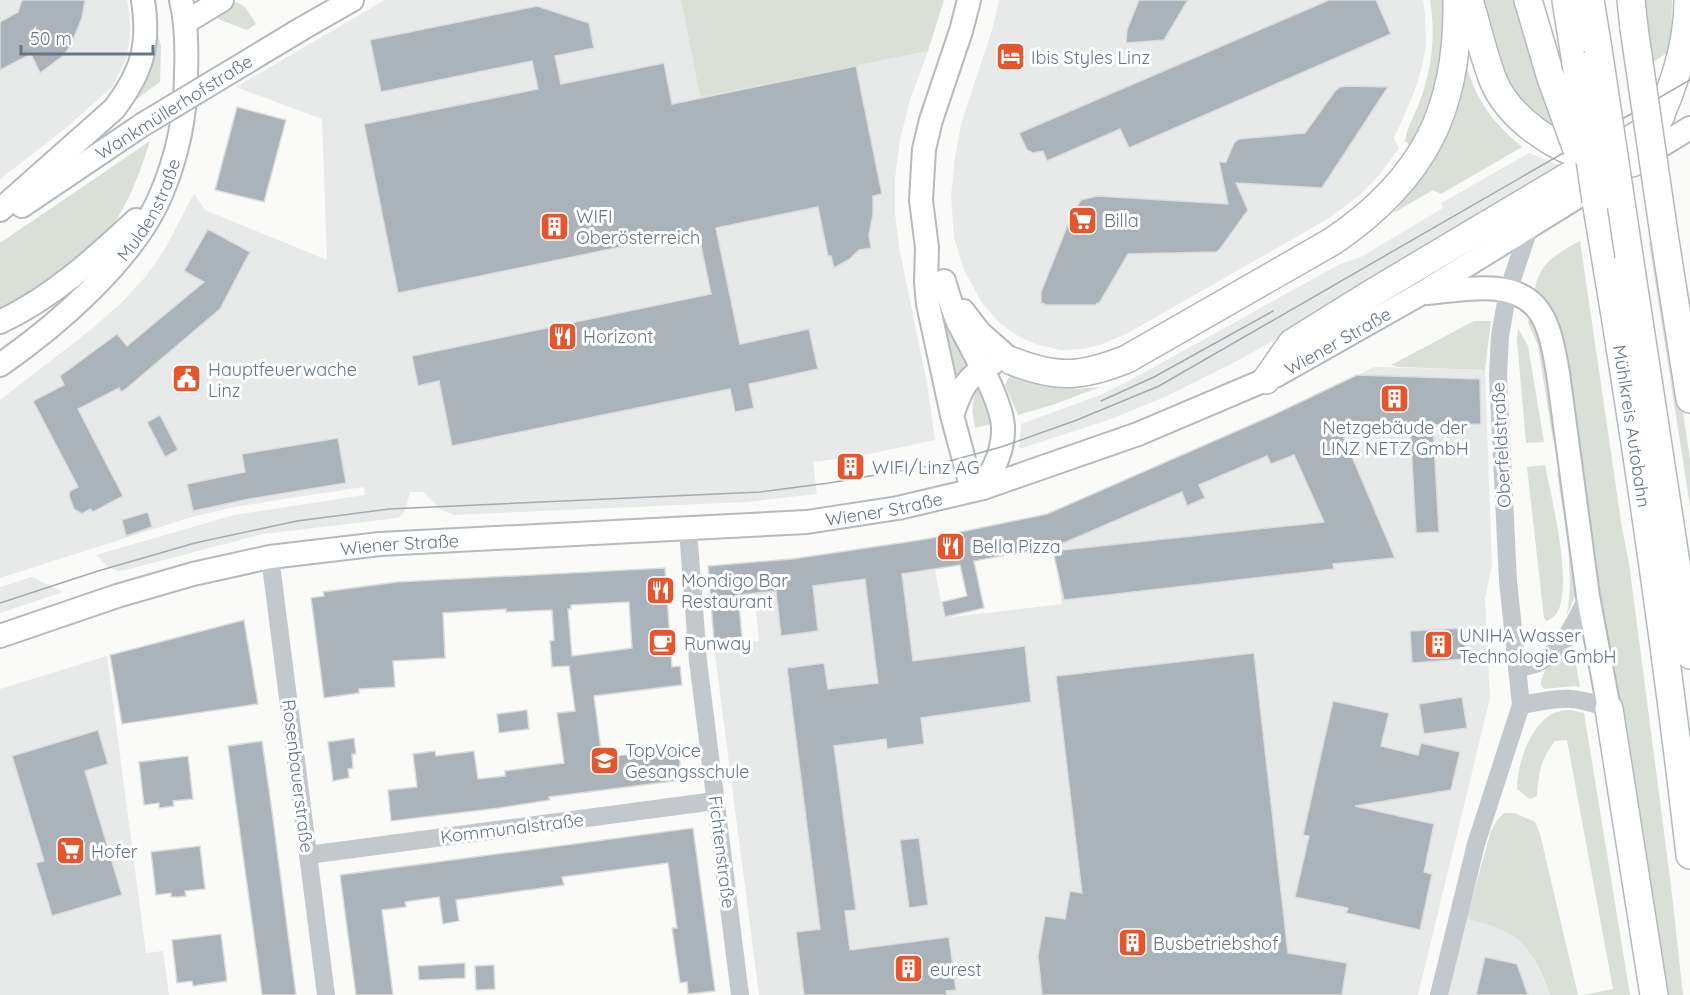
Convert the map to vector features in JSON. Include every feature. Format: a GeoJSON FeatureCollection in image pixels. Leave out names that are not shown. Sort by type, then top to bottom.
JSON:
{"type":"FeatureCollection","features":[{"type":"Feature","properties":{"kind":"highway"},"geometry":{"type":"LineString","coordinates":[[1012,361],[1052,373],[1076,374],[1099,370],[1127,359],[1333,241],[1362,221],[1404,178],[1422,153],[1435,128],[1447,97],[1454,69],[1457,0]]}},
{"type":"Feature","properties":{"kind":"highway"},"geometry":{"type":"LineString","coordinates":[[1469,0],[1494,81],[1506,103],[1518,117],[1560,145],[1595,160],[1636,161],[1661,114],[1674,81],[1683,50],[1688,0]]}},
{"type":"Feature","properties":{"kind":"highway"},"geometry":{"type":"LineString","coordinates":[[1528,0],[1551,78],[1596,201]]}},
{"type":"Feature","properties":{"kind":"highway","name":"Mühlkreis Autobahn"},"geometry":{"type":"LineString","coordinates":[[1566,0],[1587,56],[1665,567],[1676,736],[1690,855]]}},
{"type":"Feature","properties":{"kind":"highway","name":"Mühlkreis Autobahn"},"geometry":{"type":"LineString","coordinates":[[1590,0],[1587,56],[1596,201],[1618,263]]}},
{"type":"Feature","properties":{"kind":"highway"},"geometry":{"type":"LineString","coordinates":[[1631,0],[1690,399]]}},
{"type":"Feature","properties":{"kind":"highway"},"geometry":{"type":"LineString","coordinates":[[1266,380],[1292,343],[1651,127],[1661,114]]}},
{"type":"Feature","properties":{"kind":"highway","name":"Mühlkreis Autobahn"},"geometry":{"type":"LineString","coordinates":[[1665,567],[1690,655]]}},
{"type":"Feature","properties":{"kind":"highway"},"geometry":{"type":"LineString","coordinates":[[1609,710],[1654,995]]}},
{"type":"Feature","properties":{"kind":"main road"},"geometry":{"type":"LineString","coordinates":[[0,210],[114,109],[127,92],[138,71],[145,49],[147,24],[143,0]]}},
{"type":"Feature","properties":{"kind":"main road"},"geometry":{"type":"LineString","coordinates":[[184,11],[222,0]]}},
{"type":"Feature","properties":{"kind":"main road","name":"Wankmüllerhofstraße"},"geometry":{"type":"LineString","coordinates":[[0,220],[142,125],[352,0]]}},
{"type":"Feature","properties":{"kind":"main road"},"geometry":{"type":"LineString","coordinates":[[969,0],[924,148],[921,200],[927,248],[928,304],[952,415],[978,489]]}},
{"type":"Feature","properties":{"kind":"main road","name":"Muldenstraße"},"geometry":{"type":"LineString","coordinates":[[2,358],[35,339],[106,274],[145,225],[159,199],[171,168],[182,128],[186,89],[184,11]]}},
{"type":"Feature","properties":{"kind":"main road","name":"Wiener Straße"},"geometry":{"type":"LineString","coordinates":[[0,636],[117,596],[182,577],[270,557],[380,544],[688,530],[807,522],[898,508],[978,489],[1138,434],[1266,380],[1422,293],[1690,128]]}},
{"type":"Feature","properties":{"kind":"main road"},"geometry":{"type":"LineString","coordinates":[[0,322],[49,295],[86,267],[159,199]]}},
{"type":"Feature","properties":{"kind":"main road"},"geometry":{"type":"LineString","coordinates":[[927,248],[944,281],[979,332],[1012,361]]}},
{"type":"Feature","properties":{"kind":"main road"},"geometry":{"type":"LineString","coordinates":[[944,281],[956,317],[997,402],[1003,424],[999,455],[978,489]]}},
{"type":"Feature","properties":{"kind":"main road"},"geometry":{"type":"LineString","coordinates":[[1422,293],[1476,288],[1508,291],[1531,302],[1546,323],[1552,343],[1588,596],[1609,710]]}},
{"type":"Feature","properties":{"kind":"main road"},"geometry":{"type":"LineString","coordinates":[[952,415],[970,376],[1003,360],[1012,361]]}},
{"type":"Feature","properties":{"kind":"street","name":"Oberfeldstraße"},"geometry":{"type":"LineString","coordinates":[[1439,995],[1476,844],[1521,705],[1508,581],[1497,376],[1500,336],[1508,291],[1530,226]]}},
{"type":"Feature","properties":{"kind":"street","name":"Fichtenstraße"},"geometry":{"type":"LineString","coordinates":[[688,530],[698,661],[740,995]]}},
{"type":"Feature","properties":{"kind":"street","name":"Rosenbauerstraße"},"geometry":{"type":"LineString","coordinates":[[270,557],[326,995]]}},
{"type":"Feature","properties":{"kind":"street"},"geometry":{"type":"LineString","coordinates":[[1517,668],[1543,661],[1552,652],[1573,626],[1588,596]]}},
{"type":"Feature","properties":{"kind":"street"},"geometry":{"type":"LineString","coordinates":[[1521,705],[1575,698],[1609,710]]}},
{"type":"Feature","properties":{"kind":"street","name":"Kommunalstraße"},"geometry":{"type":"LineString","coordinates":[[308,855],[715,801]]}},
{"type":"Feature","properties":{"kind":"shaded area"},"geometry":{"type":"Polygon","coordinates":[[[0,0],[127,0],[130,38],[126,59],[112,87],[66,128],[0,179],[0,0]]]}},
{"type":"Feature","properties":{"kind":"shaded area","name":"WIFI Oberösterreich"},"geometry":{"type":"Polygon","coordinates":[[[385,0],[681,0],[700,97],[928,51],[910,100],[900,140],[895,178],[895,214],[899,247],[927,383],[935,440],[860,456],[813,462],[817,494],[746,502],[454,515],[440,509],[423,492],[410,492],[405,511],[400,517],[263,534],[118,571],[108,567],[96,555],[234,515],[365,495],[364,487],[229,508],[185,519],[0,578],[0,400],[93,328],[123,301],[147,275],[165,249],[194,193],[205,210],[327,260],[322,119],[236,87],[385,0]]]}},
{"type":"Feature","properties":{"kind":"shaded area"},"geometry":{"type":"Polygon","coordinates":[[[681,0],[944,0],[928,51],[700,97],[681,0]]]}},
{"type":"Feature","properties":{"kind":"shaded area"},"geometry":{"type":"Polygon","coordinates":[[[999,0],[1423,0],[1426,44],[1414,93],[1394,138],[1399,148],[1380,174],[1361,194],[1332,216],[1128,333],[1100,345],[1083,349],[1061,350],[1038,345],[1018,336],[1000,323],[982,303],[964,270],[954,238],[951,195],[961,124],[992,30],[999,0]]]}},
{"type":"Feature","properties":{"kind":"shaded area"},"geometry":{"type":"Polygon","coordinates":[[[1430,0],[1449,0],[1444,80],[1413,149],[1405,141],[1407,130],[1424,89],[1430,64],[1433,26],[1430,0]]]}},
{"type":"Feature","properties":{"kind":"shaded area"},"geometry":{"type":"Polygon","coordinates":[[[1482,0],[1518,0],[1552,120],[1548,126],[1530,113],[1500,70],[1482,0]]]}},
{"type":"Feature","properties":{"kind":"shaded area"},"geometry":{"type":"Polygon","coordinates":[[[1641,0],[1672,0],[1671,50],[1652,63],[1641,0]]]}},
{"type":"Feature","properties":{"kind":"shaded area"},"geometry":{"type":"Polygon","coordinates":[[[237,2],[246,8],[256,24],[247,30],[218,19],[217,13],[237,2]]]}},
{"type":"Feature","properties":{"kind":"shaded area"},"geometry":{"type":"Polygon","coordinates":[[[155,23],[161,47],[160,82],[132,102],[155,23]]]}},
{"type":"Feature","properties":{"kind":"shaded area"},"geometry":{"type":"Polygon","coordinates":[[[1464,59],[1479,98],[1493,118],[1522,147],[1441,194],[1433,190],[1392,214],[1426,172],[1444,142],[1463,89],[1464,59]]]}},
{"type":"Feature","properties":{"kind":"shaded area"},"geometry":{"type":"Polygon","coordinates":[[[150,141],[128,200],[94,250],[61,278],[0,311],[0,243],[150,141]]]}},
{"type":"Feature","properties":{"kind":"shaded area"},"geometry":{"type":"Polygon","coordinates":[[[1529,153],[1559,165],[1314,318],[1235,362],[1167,396],[1111,419],[1019,449],[1021,424],[1100,395],[1127,382],[1340,264],[1361,257],[1443,208],[1441,203],[1529,153]]]}},
{"type":"Feature","properties":{"kind":"shaded area"},"geometry":{"type":"Polygon","coordinates":[[[1657,240],[1690,459],[1690,506],[1649,242],[1657,240]]]}},
{"type":"Feature","properties":{"kind":"shaded area"},"geometry":{"type":"Polygon","coordinates":[[[1580,241],[1629,563],[1683,995],[1663,995],[1648,913],[1562,346],[1534,296],[1539,276],[1548,262],[1580,241]]]}},
{"type":"Feature","properties":{"kind":"shaded area"},"geometry":{"type":"Polygon","coordinates":[[[945,311],[971,365],[955,380],[942,316],[945,311]]]}},
{"type":"Feature","properties":{"kind":"shaded area"},"geometry":{"type":"Polygon","coordinates":[[[1531,316],[1543,336],[1558,433],[1553,440],[1538,346],[1528,322],[1531,316]]]}},
{"type":"Feature","properties":{"kind":"shaded area"},"geometry":{"type":"Polygon","coordinates":[[[1474,321],[1491,321],[1485,370],[1391,365],[1474,321]]]}},
{"type":"Feature","properties":{"kind":"shaded area"},"geometry":{"type":"Polygon","coordinates":[[[1518,328],[1528,346],[1544,442],[1526,443],[1517,340],[1518,328]]]}},
{"type":"Feature","properties":{"kind":"shaded area"},"geometry":{"type":"Polygon","coordinates":[[[1374,367],[1485,370],[1492,565],[1485,599],[1490,698],[1418,995],[759,995],[714,647],[759,641],[751,563],[930,542],[944,618],[1062,604],[1048,514],[1271,416],[1374,367]]]}},
{"type":"Feature","properties":{"kind":"shaded area"},"geometry":{"type":"Polygon","coordinates":[[[1011,373],[1072,383],[1074,389],[1100,387],[1018,415],[1005,385],[1011,373]]]}},
{"type":"Feature","properties":{"kind":"shaded area"},"geometry":{"type":"Polygon","coordinates":[[[978,387],[985,395],[995,423],[975,428],[973,407],[978,387]]]}},
{"type":"Feature","properties":{"kind":"shaded area"},"geometry":{"type":"Polygon","coordinates":[[[1545,465],[1556,517],[1563,577],[1559,609],[1546,621],[1527,467],[1545,465]]]}},
{"type":"Feature","properties":{"kind":"shaded area"},"geometry":{"type":"Polygon","coordinates":[[[1563,472],[1578,579],[1575,596],[1567,615],[1569,562],[1557,473],[1563,472]]]}},
{"type":"Feature","properties":{"kind":"shaded area"},"geometry":{"type":"Polygon","coordinates":[[[32,577],[63,592],[0,613],[0,587],[32,577]]]}},
{"type":"Feature","properties":{"kind":"shaded area"},"geometry":{"type":"Polygon","coordinates":[[[1572,641],[1580,687],[1544,689],[1541,685],[1544,673],[1552,661],[1572,641]]]}},
{"type":"Feature","properties":{"kind":"shaded area","name":"Hofer"},"geometry":{"type":"Polygon","coordinates":[[[107,656],[146,953],[163,951],[169,995],[0,995],[0,689],[107,656]]]}},
{"type":"Feature","properties":{"kind":"shaded area"},"geometry":{"type":"Polygon","coordinates":[[[1572,710],[1584,713],[1630,995],[1583,995],[1613,989],[1567,740],[1555,741],[1546,754],[1540,773],[1537,796],[1530,799],[1517,789],[1525,749],[1535,730],[1552,714],[1572,710]]]}},
{"type":"Feature","properties":{"kind":"shaded area"},"geometry":{"type":"Polygon","coordinates":[[[1504,813],[1515,813],[1535,822],[1540,834],[1578,995],[1550,995],[1536,964],[1521,942],[1499,928],[1466,919],[1491,831],[1504,813]]]}},
{"type":"Feature","properties":{"kind":"shaded area"},"geometry":{"type":"Polygon","coordinates":[[[1466,919],[1493,924],[1514,934],[1532,954],[1550,995],[1448,995],[1466,919]]]}},
{"type":"Feature","properties":{"kind":"building"},"geometry":{"type":"Polygon","coordinates":[[[22,0],[85,0],[82,18],[71,45],[63,56],[40,73],[31,54],[0,70],[0,22],[18,12],[22,0]]]}},
{"type":"Feature","properties":{"kind":"building"},"geometry":{"type":"Polygon","coordinates":[[[1139,0],[1188,0],[1164,40],[1126,43],[1127,30],[1139,0]]]}},
{"type":"Feature","properties":{"kind":"building"},"geometry":{"type":"Polygon","coordinates":[[[1329,0],[1376,0],[1391,34],[1129,148],[1120,129],[1047,161],[1043,151],[1033,153],[1027,150],[1019,133],[1329,0]]]}},
{"type":"Feature","properties":{"kind":"building","name":"WIFI Oberösterreich"},"geometry":{"type":"Polygon","coordinates":[[[537,6],[589,23],[594,48],[555,56],[561,84],[664,63],[672,104],[856,66],[882,194],[873,196],[873,214],[869,235],[871,248],[859,250],[850,259],[834,268],[831,256],[828,256],[818,207],[716,228],[740,344],[809,329],[818,369],[749,384],[754,408],[745,410],[735,412],[730,389],[452,446],[439,381],[418,386],[412,356],[711,294],[698,231],[398,293],[364,124],[538,89],[532,61],[381,92],[370,40],[537,6]]]}},
{"type":"Feature","properties":{"kind":"building"},"geometry":{"type":"Polygon","coordinates":[[[1347,86],[1388,87],[1322,188],[1236,183],[1248,210],[1216,252],[1128,254],[1100,302],[1095,305],[1041,303],[1041,292],[1072,214],[1081,200],[1097,196],[1228,204],[1219,162],[1226,162],[1234,143],[1239,139],[1305,133],[1335,91],[1347,86]]]}},
{"type":"Feature","properties":{"kind":"building"},"geometry":{"type":"Polygon","coordinates":[[[237,107],[286,120],[264,202],[215,190],[237,107]]]}},
{"type":"Feature","properties":{"kind":"building"},"geometry":{"type":"Polygon","coordinates":[[[208,229],[250,252],[220,309],[127,388],[121,392],[119,388],[78,409],[123,496],[93,512],[90,509],[82,514],[74,509],[69,496],[70,491],[78,487],[33,401],[64,385],[60,376],[117,334],[127,346],[204,282],[184,271],[208,229]]]}},
{"type":"Feature","properties":{"kind":"building"},"geometry":{"type":"Polygon","coordinates":[[[1357,375],[1480,379],[1481,424],[1433,425],[1439,532],[1416,533],[1410,425],[1358,425],[1342,433],[1395,558],[1333,564],[1334,569],[1064,600],[1053,551],[1324,522],[1294,455],[1271,464],[1267,456],[1199,485],[1205,498],[1187,506],[1182,492],[1052,548],[974,561],[984,608],[945,617],[942,602],[967,596],[960,565],[902,574],[913,661],[1025,646],[1031,702],[921,718],[924,744],[887,749],[886,739],[834,746],[856,910],[845,911],[850,950],[949,937],[956,990],[946,991],[947,995],[804,995],[796,932],[820,929],[787,668],[824,663],[828,689],[878,683],[865,579],[813,586],[818,631],[781,636],[776,591],[738,595],[742,637],[714,640],[708,566],[792,559],[927,539],[1047,514],[1271,416],[1357,375]]]}},
{"type":"Feature","properties":{"kind":"building"},"geometry":{"type":"Polygon","coordinates":[[[160,415],[178,450],[165,457],[147,422],[160,415]]]}},
{"type":"Feature","properties":{"kind":"building"},"geometry":{"type":"Polygon","coordinates":[[[338,438],[346,483],[193,511],[187,484],[245,472],[242,454],[338,438]]]}},
{"type":"Feature","properties":{"kind":"building"},"geometry":{"type":"Polygon","coordinates":[[[148,512],[152,527],[126,536],[122,520],[148,512]]]}},
{"type":"Feature","properties":{"kind":"building"},"geometry":{"type":"Polygon","coordinates":[[[665,568],[672,667],[680,666],[682,685],[594,696],[602,758],[678,748],[682,780],[549,797],[550,800],[499,808],[391,821],[388,790],[417,787],[413,754],[435,751],[436,756],[474,751],[478,779],[505,776],[505,771],[564,763],[557,713],[575,711],[569,666],[552,667],[550,641],[554,640],[552,610],[506,612],[506,609],[443,613],[445,658],[393,661],[395,687],[359,689],[359,693],[324,698],[311,598],[324,596],[323,592],[397,582],[665,568]],[[629,602],[571,605],[571,609],[568,609],[572,656],[632,648],[629,602]]]}},
{"type":"Feature","properties":{"kind":"building"},"geometry":{"type":"Polygon","coordinates":[[[244,620],[258,704],[122,724],[110,655],[244,620]]]}},
{"type":"Feature","properties":{"kind":"building","name":"UNIHA Wasser Technologie GmbH"},"geometry":{"type":"Polygon","coordinates":[[[1464,628],[1466,659],[1412,663],[1410,631],[1464,628]]]}},
{"type":"Feature","properties":{"kind":"building"},"geometry":{"type":"Polygon","coordinates":[[[1254,653],[1288,953],[1347,963],[1342,995],[1042,995],[1038,956],[1045,916],[1065,919],[1070,891],[1082,893],[1056,676],[1254,653]]]}},
{"type":"Feature","properties":{"kind":"building"},"geometry":{"type":"Polygon","coordinates":[[[1462,697],[1467,728],[1424,734],[1419,704],[1462,697]]]}},
{"type":"Feature","properties":{"kind":"building"},"geometry":{"type":"Polygon","coordinates":[[[1333,701],[1389,713],[1381,746],[1418,755],[1421,743],[1460,752],[1451,790],[1355,806],[1434,824],[1424,872],[1432,874],[1420,930],[1346,913],[1348,908],[1295,897],[1309,836],[1303,835],[1333,701]]]}},
{"type":"Feature","properties":{"kind":"building"},"geometry":{"type":"Polygon","coordinates":[[[527,710],[529,729],[499,733],[497,714],[527,710]]]}},
{"type":"Feature","properties":{"kind":"building"},"geometry":{"type":"Polygon","coordinates":[[[98,730],[108,764],[85,771],[122,895],[52,916],[36,863],[44,861],[12,756],[98,730]]]}},
{"type":"Feature","properties":{"kind":"building"},"geometry":{"type":"Polygon","coordinates":[[[354,738],[356,754],[352,754],[353,768],[348,769],[349,778],[333,781],[328,742],[354,738]]]}},
{"type":"Feature","properties":{"kind":"building"},"geometry":{"type":"Polygon","coordinates":[[[262,741],[296,995],[262,995],[228,746],[262,741]]]}},
{"type":"Feature","properties":{"kind":"building"},"geometry":{"type":"Polygon","coordinates":[[[188,756],[193,799],[173,801],[174,806],[159,808],[159,803],[144,805],[139,762],[188,756]]]}},
{"type":"Feature","properties":{"kind":"building"},"geometry":{"type":"Polygon","coordinates":[[[693,828],[715,991],[688,994],[687,982],[680,983],[672,928],[677,928],[668,863],[562,877],[564,885],[456,900],[459,921],[443,924],[439,897],[405,902],[406,907],[382,910],[393,995],[356,995],[340,875],[693,828]]]}},
{"type":"Feature","properties":{"kind":"building"},"geometry":{"type":"Polygon","coordinates":[[[919,838],[928,905],[909,908],[900,840],[919,838]]]}},
{"type":"Feature","properties":{"kind":"building"},"geometry":{"type":"Polygon","coordinates":[[[200,846],[205,889],[185,891],[186,896],[179,897],[171,897],[171,893],[156,895],[151,852],[200,846]]]}},
{"type":"Feature","properties":{"kind":"building"},"geometry":{"type":"Polygon","coordinates":[[[221,934],[227,981],[193,986],[192,981],[177,983],[172,940],[221,934]]]}},
{"type":"Feature","properties":{"kind":"building"},"geometry":{"type":"Polygon","coordinates":[[[1485,957],[1517,964],[1528,995],[1476,995],[1485,957]]]}},
{"type":"Feature","properties":{"kind":"building"},"geometry":{"type":"Polygon","coordinates":[[[465,963],[465,978],[419,980],[418,966],[465,963]]]}},
{"type":"Feature","properties":{"kind":"building"},"geometry":{"type":"Polygon","coordinates":[[[494,965],[495,989],[476,990],[475,966],[494,965]]]}},
{"type":"Feature","properties":{"kind":"tram line"},"geometry":{"type":"LineString","coordinates":[[0,603],[195,543],[297,521],[389,509],[760,492],[935,465],[1001,447],[1077,420],[1159,386],[1690,80]]}},
{"type":"Feature","properties":{"kind":"tram line"},"geometry":{"type":"LineString","coordinates":[[1101,401],[1154,377],[1273,311]]}},
{"type":"Feature","properties":{"kind":"place","name":"Ibis Styles Linz"},"geometry":{"type":"Point","coordinates":[1010,57]}},
{"type":"Feature","properties":{"kind":"place","name":"Billa"},"geometry":{"type":"Point","coordinates":[1083,220]}},
{"type":"Feature","properties":{"kind":"place","name":"WIFI Oberösterreich"},"geometry":{"type":"Point","coordinates":[555,226]}},
{"type":"Feature","properties":{"kind":"place","name":"Horizont"},"geometry":{"type":"Point","coordinates":[562,336]}},
{"type":"Feature","properties":{"kind":"place","name":"Hauptfeuerwache Linz"},"geometry":{"type":"Point","coordinates":[187,379]}},
{"type":"Feature","properties":{"kind":"place","name":"Netzgebäude der LINZ NETZ GmbH"},"geometry":{"type":"Point","coordinates":[1395,398]}},
{"type":"Feature","properties":{"kind":"place","name":"WIFI/Linz AG"},"geometry":{"type":"Point","coordinates":[851,467]}},
{"type":"Feature","properties":{"kind":"place","name":"Bella Pizza"},"geometry":{"type":"Point","coordinates":[951,546]}},
{"type":"Feature","properties":{"kind":"place","name":"Mondigo Bar Restaurant"},"geometry":{"type":"Point","coordinates":[660,590]}},
{"type":"Feature","properties":{"kind":"place","name":"Runway"},"geometry":{"type":"Point","coordinates":[663,643]}},
{"type":"Feature","properties":{"kind":"place","name":"UNIHA Wasser Technologie GmbH"},"geometry":{"type":"Point","coordinates":[1438,645]}},
{"type":"Feature","properties":{"kind":"place","name":"TopVoice Gesangsschule"},"geometry":{"type":"Point","coordinates":[604,760]}},
{"type":"Feature","properties":{"kind":"place","name":"Hofer"},"geometry":{"type":"Point","coordinates":[70,851]}},
{"type":"Feature","properties":{"kind":"place","name":"Busbetriebshof"},"geometry":{"type":"Point","coordinates":[1132,943]}},
{"type":"Feature","properties":{"kind":"place","name":"eurest"},"geometry":{"type":"Point","coordinates":[909,969]}}]}
